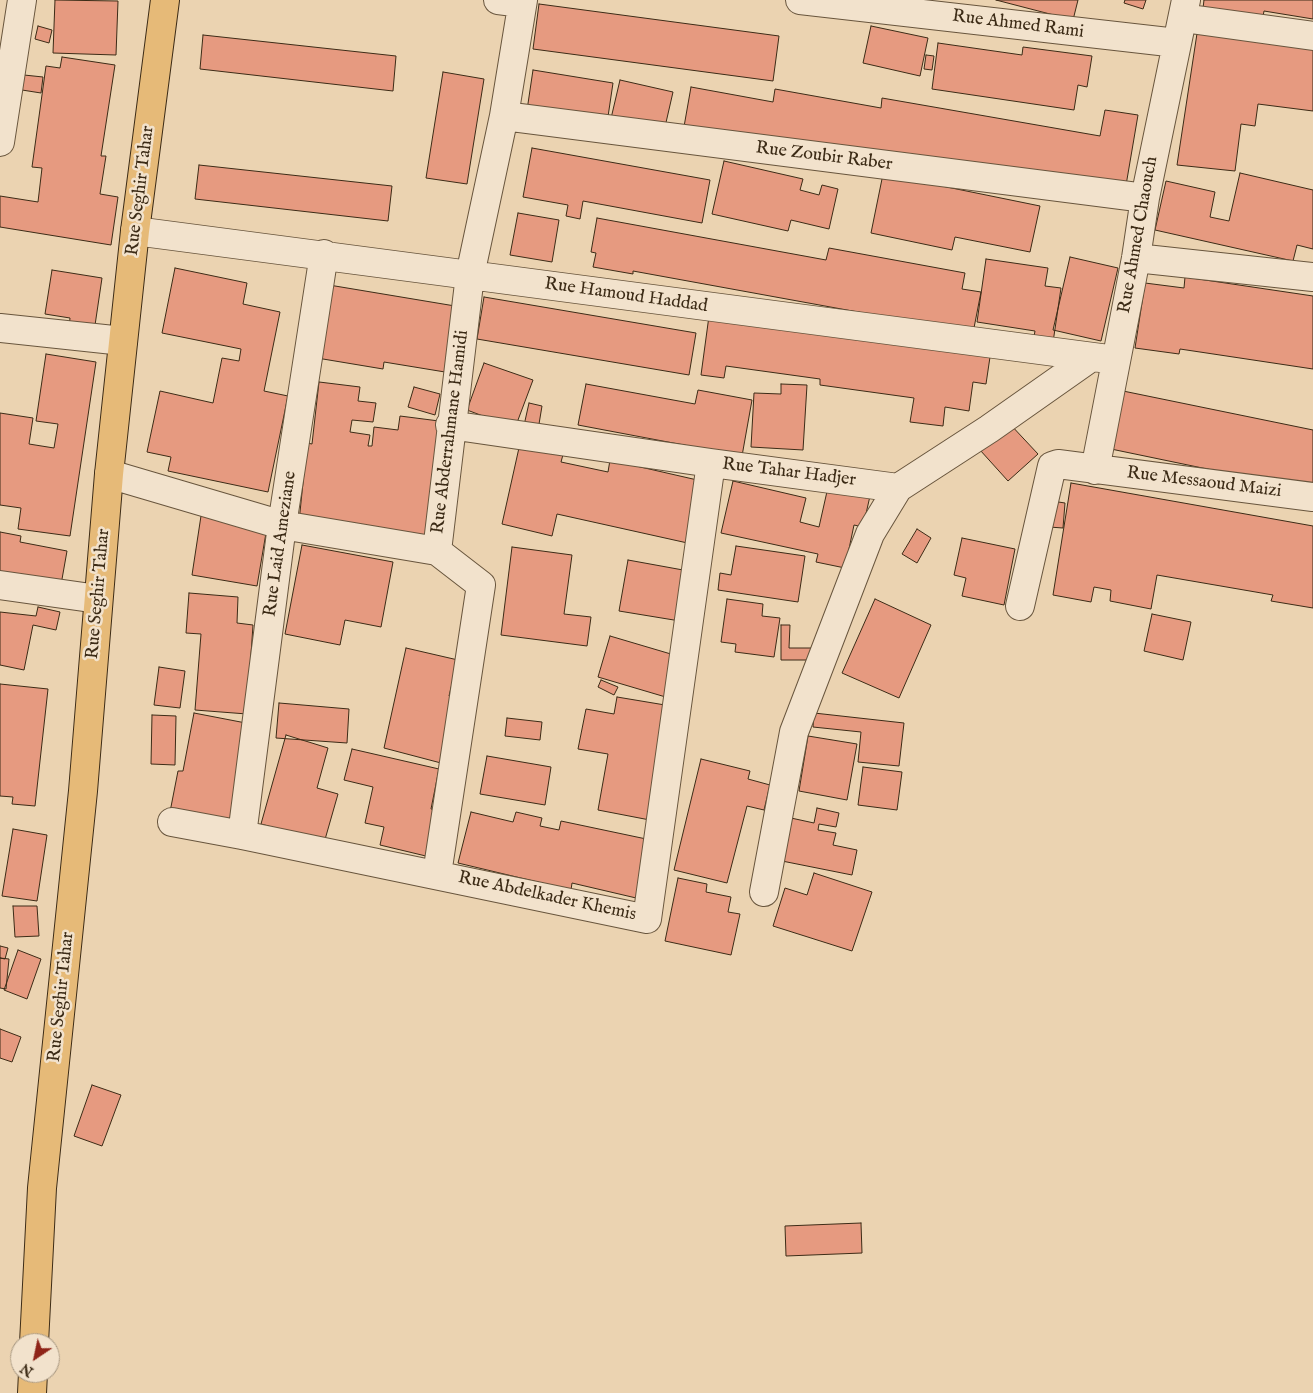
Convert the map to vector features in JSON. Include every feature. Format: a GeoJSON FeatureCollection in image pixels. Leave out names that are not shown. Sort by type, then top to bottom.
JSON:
{"type":"FeatureCollection","features":[{"type":"Feature","properties":{"kind":"main road","name":"Rue Seghir Tahar"},"geometry":{"type":"LineString","coordinates":[[35,1333],[42,1188],[83,791],[108,474],[135,231],[165,0]]}},
{"type":"Feature","properties":{"kind":"street"},"geometry":{"type":"LineString","coordinates":[[0,142],[22,0]]}},
{"type":"Feature","properties":{"kind":"street","name":"Rue Ahmed Rami"},"geometry":{"type":"LineString","coordinates":[[800,0],[1182,20],[1313,36]]}},
{"type":"Feature","properties":{"kind":"street","name":"Rue Abderrahmane Hamidi"},"geometry":{"type":"LineString","coordinates":[[437,874],[481,585],[437,551],[450,425],[470,275],[504,116],[514,1]]}},
{"type":"Feature","properties":{"kind":"street","name":"Rue Ahmed Chaouch"},"geometry":{"type":"LineString","coordinates":[[1095,470],[1103,359],[1136,258],[1145,198],[1182,20]]}},
{"type":"Feature","properties":{"kind":"street","name":"Rue Zoubir Raber"},"geometry":{"type":"LineString","coordinates":[[504,116],[1145,198]]}},
{"type":"Feature","properties":{"kind":"street","name":"Rue Hamoud Haddad"},"geometry":{"type":"LineString","coordinates":[[135,231],[324,254],[1103,359]]}},
{"type":"Feature","properties":{"kind":"street","name":"Rue Laid Ameziane"},"geometry":{"type":"LineString","coordinates":[[242,835],[282,525],[324,254]]}},
{"type":"Feature","properties":{"kind":"street"},"geometry":{"type":"LineString","coordinates":[[1136,258],[1313,277]]}},
{"type":"Feature","properties":{"kind":"street"},"geometry":{"type":"LineString","coordinates":[[0,328],[123,341]]}},
{"type":"Feature","properties":{"kind":"street"},"geometry":{"type":"LineString","coordinates":[[764,892],[794,732],[870,534],[898,488],[1103,359]]}},
{"type":"Feature","properties":{"kind":"street","name":"Rue Tahar Hadjer"},"geometry":{"type":"LineString","coordinates":[[450,425],[898,488]]}},
{"type":"Feature","properties":{"kind":"street","name":"Rue Abdelkader Khemis"},"geometry":{"type":"LineString","coordinates":[[172,822],[437,874],[648,919],[712,463]]}},
{"type":"Feature","properties":{"kind":"street","name":"Rue Messaoud Maizi"},"geometry":{"type":"LineString","coordinates":[[1020,606],[1052,466],[1058,464],[1313,497]]}},
{"type":"Feature","properties":{"kind":"street"},"geometry":{"type":"LineString","coordinates":[[108,474],[282,525],[437,551]]}},
{"type":"Feature","properties":{"kind":"street"},"geometry":{"type":"LineString","coordinates":[[0,585],[98,599]]}},
{"type":"Feature","properties":{"kind":"building"},"geometry":{"type":"Polygon","coordinates":[[[55,0],[118,1],[116,55],[53,53],[55,0]]]}},
{"type":"Feature","properties":{"kind":"building"},"geometry":{"type":"Polygon","coordinates":[[[996,0],[1078,0],[1073,20],[996,0]]]}},
{"type":"Feature","properties":{"kind":"building"},"geometry":{"type":"Polygon","coordinates":[[[1125,0],[1146,0],[1143,9],[1124,3],[1125,0]]]}},
{"type":"Feature","properties":{"kind":"building"},"geometry":{"type":"Polygon","coordinates":[[[1204,0],[1313,0],[1313,19],[1264,11],[1261,28],[1202,17],[1204,0]]]}},
{"type":"Feature","properties":{"kind":"building"},"geometry":{"type":"Polygon","coordinates":[[[539,4],[779,36],[773,81],[533,49],[539,4]]]}},
{"type":"Feature","properties":{"kind":"building"},"geometry":{"type":"Polygon","coordinates":[[[38,26],[52,30],[49,43],[35,39],[38,26]]]}},
{"type":"Feature","properties":{"kind":"building"},"geometry":{"type":"Polygon","coordinates":[[[871,26],[928,38],[920,76],[863,63],[871,26]]]}},
{"type":"Feature","properties":{"kind":"building"},"geometry":{"type":"Polygon","coordinates":[[[1198,27],[1313,45],[1313,111],[1258,104],[1255,126],[1241,124],[1235,171],[1177,165],[1198,27]]]}},
{"type":"Feature","properties":{"kind":"building"},"geometry":{"type":"Polygon","coordinates":[[[203,35],[396,56],[393,91],[200,69],[203,35]]]}},
{"type":"Feature","properties":{"kind":"building"},"geometry":{"type":"Polygon","coordinates":[[[938,43],[1022,55],[1023,47],[1092,56],[1087,87],[1078,85],[1074,110],[932,89],[938,43]]]}},
{"type":"Feature","properties":{"kind":"building"},"geometry":{"type":"Polygon","coordinates":[[[926,55],[934,56],[932,70],[924,69],[926,55]]]}},
{"type":"Feature","properties":{"kind":"building"},"geometry":{"type":"Polygon","coordinates":[[[62,57],[115,65],[101,156],[106,156],[100,194],[118,197],[111,245],[0,227],[0,196],[38,202],[42,168],[32,167],[46,66],[60,68],[62,57]]]}},
{"type":"Feature","properties":{"kind":"building"},"geometry":{"type":"Polygon","coordinates":[[[533,70],[613,83],[606,130],[526,117],[533,70]]]}},
{"type":"Feature","properties":{"kind":"building"},"geometry":{"type":"Polygon","coordinates":[[[443,72],[484,79],[467,184],[426,178],[443,72]]]}},
{"type":"Feature","properties":{"kind":"building"},"geometry":{"type":"Polygon","coordinates":[[[24,75],[43,77],[41,93],[22,90],[24,75]]]}},
{"type":"Feature","properties":{"kind":"building"},"geometry":{"type":"Polygon","coordinates":[[[620,80],[673,92],[662,140],[609,127],[620,80]]]}},
{"type":"Feature","properties":{"kind":"building"},"geometry":{"type":"Polygon","coordinates":[[[691,87],[773,102],[775,89],[881,108],[882,98],[1100,136],[1105,110],[1138,115],[1124,197],[682,138],[691,87]]]}},
{"type":"Feature","properties":{"kind":"building"},"geometry":{"type":"Polygon","coordinates":[[[532,148],[710,180],[702,223],[583,201],[580,219],[566,216],[568,205],[523,197],[532,148]]]}},
{"type":"Feature","properties":{"kind":"building"},"geometry":{"type":"Polygon","coordinates":[[[724,161],[803,179],[800,190],[819,195],[822,185],[838,189],[829,229],[791,220],[788,231],[712,214],[724,161]]]}},
{"type":"Feature","properties":{"kind":"building"},"geometry":{"type":"Polygon","coordinates":[[[199,165],[392,186],[388,221],[195,199],[199,165]]]}},
{"type":"Feature","properties":{"kind":"building"},"geometry":{"type":"Polygon","coordinates":[[[1240,173],[1313,190],[1313,249],[1297,245],[1293,261],[1155,230],[1166,181],[1215,192],[1210,217],[1229,221],[1240,173]]]}},
{"type":"Feature","properties":{"kind":"building"},"geometry":{"type":"Polygon","coordinates":[[[883,174],[1040,206],[1030,252],[955,237],[952,250],[871,233],[883,174]]]}},
{"type":"Feature","properties":{"kind":"building"},"geometry":{"type":"Polygon","coordinates":[[[518,213],[559,220],[552,262],[510,255],[518,213]]]}},
{"type":"Feature","properties":{"kind":"building"},"geometry":{"type":"Polygon","coordinates":[[[597,218],[826,260],[829,248],[965,273],[962,289],[981,292],[973,333],[633,271],[633,274],[593,267],[596,253],[591,252],[597,218]]]}},
{"type":"Feature","properties":{"kind":"building"},"geometry":{"type":"Polygon","coordinates":[[[1070,257],[1118,268],[1101,341],[1053,330],[1070,257]]]}},
{"type":"Feature","properties":{"kind":"building"},"geometry":{"type":"Polygon","coordinates":[[[986,259],[1048,268],[1045,286],[1061,288],[1051,356],[1031,353],[1035,331],[977,322],[986,259]]]}},
{"type":"Feature","properties":{"kind":"building"},"geometry":{"type":"Polygon","coordinates":[[[175,268],[247,283],[243,304],[280,312],[264,391],[288,396],[268,492],[168,471],[171,457],[147,452],[160,391],[213,403],[222,358],[239,361],[241,349],[162,333],[175,268]]]}},
{"type":"Feature","properties":{"kind":"building"},"geometry":{"type":"Polygon","coordinates":[[[52,270],[102,278],[94,332],[69,328],[70,318],[45,314],[52,270]]]}},
{"type":"Feature","properties":{"kind":"building"},"geometry":{"type":"Polygon","coordinates":[[[1185,277],[1313,296],[1313,369],[1180,349],[1179,354],[1135,348],[1145,283],[1184,288],[1185,277]]]}},
{"type":"Feature","properties":{"kind":"building"},"geometry":{"type":"Polygon","coordinates":[[[329,285],[455,306],[445,372],[384,362],[383,369],[317,358],[329,285]]]}},
{"type":"Feature","properties":{"kind":"building"},"geometry":{"type":"Polygon","coordinates":[[[484,297],[696,333],[689,375],[477,339],[484,297]]]}},
{"type":"Feature","properties":{"kind":"building"},"geometry":{"type":"Polygon","coordinates":[[[709,316],[990,357],[986,384],[973,382],[969,411],[945,407],[943,426],[910,422],[914,398],[820,385],[820,379],[726,366],[724,378],[701,375],[709,316]]]}},
{"type":"Feature","properties":{"kind":"building"},"geometry":{"type":"Polygon","coordinates":[[[46,354],[96,362],[70,536],[18,529],[21,508],[0,505],[0,413],[33,418],[29,444],[54,448],[58,424],[36,421],[46,354]]]}},
{"type":"Feature","properties":{"kind":"building"},"geometry":{"type":"Polygon","coordinates":[[[484,363],[533,380],[515,428],[467,410],[484,363]]]}},
{"type":"Feature","properties":{"kind":"building"},"geometry":{"type":"Polygon","coordinates":[[[319,382],[360,387],[358,401],[376,403],[373,422],[352,420],[350,432],[370,435],[368,446],[372,446],[374,427],[398,430],[400,416],[439,421],[429,536],[299,522],[307,443],[312,444],[319,382]]]}},
{"type":"Feature","properties":{"kind":"building"},"geometry":{"type":"Polygon","coordinates":[[[586,384],[695,404],[698,390],[752,400],[742,456],[578,425],[586,384]]]}},
{"type":"Feature","properties":{"kind":"building"},"geometry":{"type":"Polygon","coordinates":[[[781,384],[807,385],[803,450],[751,447],[754,393],[781,394],[781,384]]]}},
{"type":"Feature","properties":{"kind":"building"},"geometry":{"type":"Polygon","coordinates":[[[414,387],[440,394],[435,415],[408,407],[414,387]]]}},
{"type":"Feature","properties":{"kind":"building"},"geometry":{"type":"Polygon","coordinates":[[[1123,391],[1313,430],[1313,491],[1111,449],[1123,391]]]}},
{"type":"Feature","properties":{"kind":"building"},"geometry":{"type":"Polygon","coordinates":[[[529,403],[542,406],[539,424],[578,433],[564,451],[561,462],[608,472],[610,460],[706,482],[692,544],[557,514],[552,536],[502,524],[529,403]]]}},
{"type":"Feature","properties":{"kind":"building"},"geometry":{"type":"Polygon","coordinates":[[[1009,423],[1038,454],[1008,481],[980,450],[1009,423]]]}},
{"type":"Feature","properties":{"kind":"building"},"geometry":{"type":"Polygon","coordinates":[[[733,481],[806,498],[800,522],[819,527],[828,487],[870,496],[863,527],[854,525],[845,568],[816,562],[818,554],[721,533],[733,481]]]}},
{"type":"Feature","properties":{"kind":"building"},"geometry":{"type":"Polygon","coordinates":[[[1071,483],[1313,526],[1313,608],[1271,601],[1273,595],[1157,575],[1151,609],[1110,601],[1111,590],[1094,587],[1091,602],[1053,595],[1071,483]]]}},
{"type":"Feature","properties":{"kind":"building"},"geometry":{"type":"Polygon","coordinates":[[[1052,501],[1065,503],[1063,528],[1049,527],[1052,501]]]}},
{"type":"Feature","properties":{"kind":"building"},"geometry":{"type":"Polygon","coordinates":[[[201,516],[267,527],[257,586],[192,575],[201,516]]]}},
{"type":"Feature","properties":{"kind":"building"},"geometry":{"type":"Polygon","coordinates":[[[917,529],[931,538],[917,563],[902,554],[917,529]]]}},
{"type":"Feature","properties":{"kind":"building"},"geometry":{"type":"Polygon","coordinates":[[[0,532],[21,536],[20,542],[67,551],[59,596],[0,586],[0,532]]]}},
{"type":"Feature","properties":{"kind":"building"},"geometry":{"type":"Polygon","coordinates":[[[962,538],[1015,549],[1004,605],[962,596],[966,578],[954,575],[962,538]]]}},
{"type":"Feature","properties":{"kind":"building"},"geometry":{"type":"Polygon","coordinates":[[[302,545],[393,562],[381,627],[345,620],[340,645],[285,634],[302,545]]]}},
{"type":"Feature","properties":{"kind":"building"},"geometry":{"type":"Polygon","coordinates":[[[736,546],[805,556],[798,602],[718,590],[720,573],[731,575],[736,546]]]}},
{"type":"Feature","properties":{"kind":"building"},"geometry":{"type":"Polygon","coordinates":[[[512,547],[572,555],[564,614],[591,617],[587,646],[501,635],[512,547]]]}},
{"type":"Feature","properties":{"kind":"building"},"geometry":{"type":"Polygon","coordinates":[[[628,560],[694,572],[686,622],[619,611],[628,560]]]}},
{"type":"Feature","properties":{"kind":"building"},"geometry":{"type":"Polygon","coordinates":[[[189,593],[238,597],[237,623],[253,625],[247,714],[195,710],[201,634],[186,633],[189,593]]]}},
{"type":"Feature","properties":{"kind":"building"},"geometry":{"type":"Polygon","coordinates":[[[727,599],[763,604],[762,616],[780,618],[774,657],[735,652],[736,644],[721,642],[727,599]]]}},
{"type":"Feature","properties":{"kind":"building"},"geometry":{"type":"Polygon","coordinates":[[[875,599],[931,625],[899,698],[842,673],[875,599]]]}},
{"type":"Feature","properties":{"kind":"building"},"geometry":{"type":"Polygon","coordinates":[[[38,607],[60,612],[56,630],[33,625],[24,670],[0,665],[0,612],[36,616],[38,607]]]}},
{"type":"Feature","properties":{"kind":"building"},"geometry":{"type":"Polygon","coordinates":[[[1152,614],[1191,622],[1183,660],[1144,651],[1152,614]]]}},
{"type":"Feature","properties":{"kind":"building"},"geometry":{"type":"Polygon","coordinates":[[[781,625],[790,625],[789,648],[811,648],[811,660],[781,660],[781,625]]]}},
{"type":"Feature","properties":{"kind":"building"},"geometry":{"type":"Polygon","coordinates":[[[610,636],[681,657],[669,698],[598,677],[610,636]]]}},
{"type":"Feature","properties":{"kind":"building"},"geometry":{"type":"Polygon","coordinates":[[[406,648],[458,660],[449,696],[457,697],[441,763],[384,748],[406,648]]]}},
{"type":"Feature","properties":{"kind":"building"},"geometry":{"type":"Polygon","coordinates":[[[159,667],[185,671],[180,708],[154,705],[159,667]]]}},
{"type":"Feature","properties":{"kind":"building"},"geometry":{"type":"Polygon","coordinates":[[[601,680],[618,687],[614,695],[598,687],[601,680]]]}},
{"type":"Feature","properties":{"kind":"building"},"geometry":{"type":"Polygon","coordinates":[[[0,684],[48,689],[35,806],[12,804],[13,797],[0,796],[0,684]]]}},
{"type":"Feature","properties":{"kind":"building"},"geometry":{"type":"Polygon","coordinates":[[[617,697],[677,707],[655,821],[598,810],[608,754],[578,749],[586,709],[614,714],[617,697]]]}},
{"type":"Feature","properties":{"kind":"building"},"geometry":{"type":"Polygon","coordinates":[[[279,703],[349,709],[347,743],[276,738],[279,703]]]}},
{"type":"Feature","properties":{"kind":"building"},"geometry":{"type":"Polygon","coordinates":[[[194,713],[251,724],[231,829],[169,817],[178,771],[183,771],[194,713]]]}},
{"type":"Feature","properties":{"kind":"building"},"geometry":{"type":"Polygon","coordinates":[[[814,713],[904,723],[899,766],[858,762],[861,732],[813,727],[814,713]]]}},
{"type":"Feature","properties":{"kind":"building"},"geometry":{"type":"Polygon","coordinates":[[[152,715],[176,716],[175,765],[151,764],[152,715]]]}},
{"type":"Feature","properties":{"kind":"building"},"geometry":{"type":"Polygon","coordinates":[[[507,718],[542,722],[540,740],[505,736],[507,718]]]}},
{"type":"Feature","properties":{"kind":"building"},"geometry":{"type":"Polygon","coordinates":[[[286,735],[328,748],[317,788],[338,794],[322,850],[293,833],[261,824],[286,735]]]}},
{"type":"Feature","properties":{"kind":"building"},"geometry":{"type":"Polygon","coordinates":[[[808,736],[857,744],[847,800],[799,791],[808,736]]]}},
{"type":"Feature","properties":{"kind":"building"},"geometry":{"type":"Polygon","coordinates":[[[352,749],[439,769],[431,809],[441,811],[430,857],[380,845],[384,827],[365,823],[373,787],[344,780],[352,749]]]}},
{"type":"Feature","properties":{"kind":"building"},"geometry":{"type":"Polygon","coordinates":[[[487,756],[551,767],[545,805],[480,794],[487,756]]]}},
{"type":"Feature","properties":{"kind":"building"},"geometry":{"type":"Polygon","coordinates":[[[701,759],[750,771],[748,779],[770,785],[764,810],[747,806],[727,883],[674,870],[701,759]]]}},
{"type":"Feature","properties":{"kind":"building"},"geometry":{"type":"Polygon","coordinates":[[[863,767],[902,772],[897,810],[858,805],[863,767]]]}},
{"type":"Feature","properties":{"kind":"building"},"geometry":{"type":"Polygon","coordinates":[[[817,808],[839,813],[836,827],[819,824],[818,830],[836,833],[833,845],[857,850],[852,875],[782,861],[791,818],[814,823],[817,808]]]}},
{"type":"Feature","properties":{"kind":"building"},"geometry":{"type":"Polygon","coordinates":[[[471,812],[513,822],[516,812],[542,818],[540,826],[559,830],[561,821],[651,840],[649,901],[572,883],[571,890],[458,863],[471,812]]]}},
{"type":"Feature","properties":{"kind":"building"},"geometry":{"type":"Polygon","coordinates":[[[13,829],[47,835],[37,901],[2,896],[13,829]]]}},
{"type":"Feature","properties":{"kind":"building"},"geometry":{"type":"Polygon","coordinates":[[[814,873],[872,892],[852,951],[773,926],[785,888],[807,895],[814,873]]]}},
{"type":"Feature","properties":{"kind":"building"},"geometry":{"type":"Polygon","coordinates":[[[678,878],[707,884],[706,892],[731,897],[728,912],[740,914],[731,955],[665,941],[678,878]]]}},
{"type":"Feature","properties":{"kind":"building"},"geometry":{"type":"Polygon","coordinates":[[[13,906],[37,906],[39,936],[15,937],[13,906]]]}},
{"type":"Feature","properties":{"kind":"building"},"geometry":{"type":"Polygon","coordinates":[[[0,946],[8,948],[5,959],[0,958],[0,946]]]}},
{"type":"Feature","properties":{"kind":"building"},"geometry":{"type":"Polygon","coordinates":[[[18,950],[41,959],[27,999],[4,990],[18,950]]]}},
{"type":"Feature","properties":{"kind":"building"},"geometry":{"type":"Polygon","coordinates":[[[0,958],[9,959],[6,989],[0,988],[0,958]]]}},
{"type":"Feature","properties":{"kind":"building"},"geometry":{"type":"Polygon","coordinates":[[[0,1029],[21,1037],[12,1062],[0,1058],[0,1029]]]}},
{"type":"Feature","properties":{"kind":"building"},"geometry":{"type":"Polygon","coordinates":[[[92,1085],[121,1095],[102,1146],[74,1136],[92,1085]]]}},
{"type":"Feature","properties":{"kind":"building"},"geometry":{"type":"Polygon","coordinates":[[[861,1223],[862,1253],[786,1256],[785,1226],[861,1223]]]}}]}
